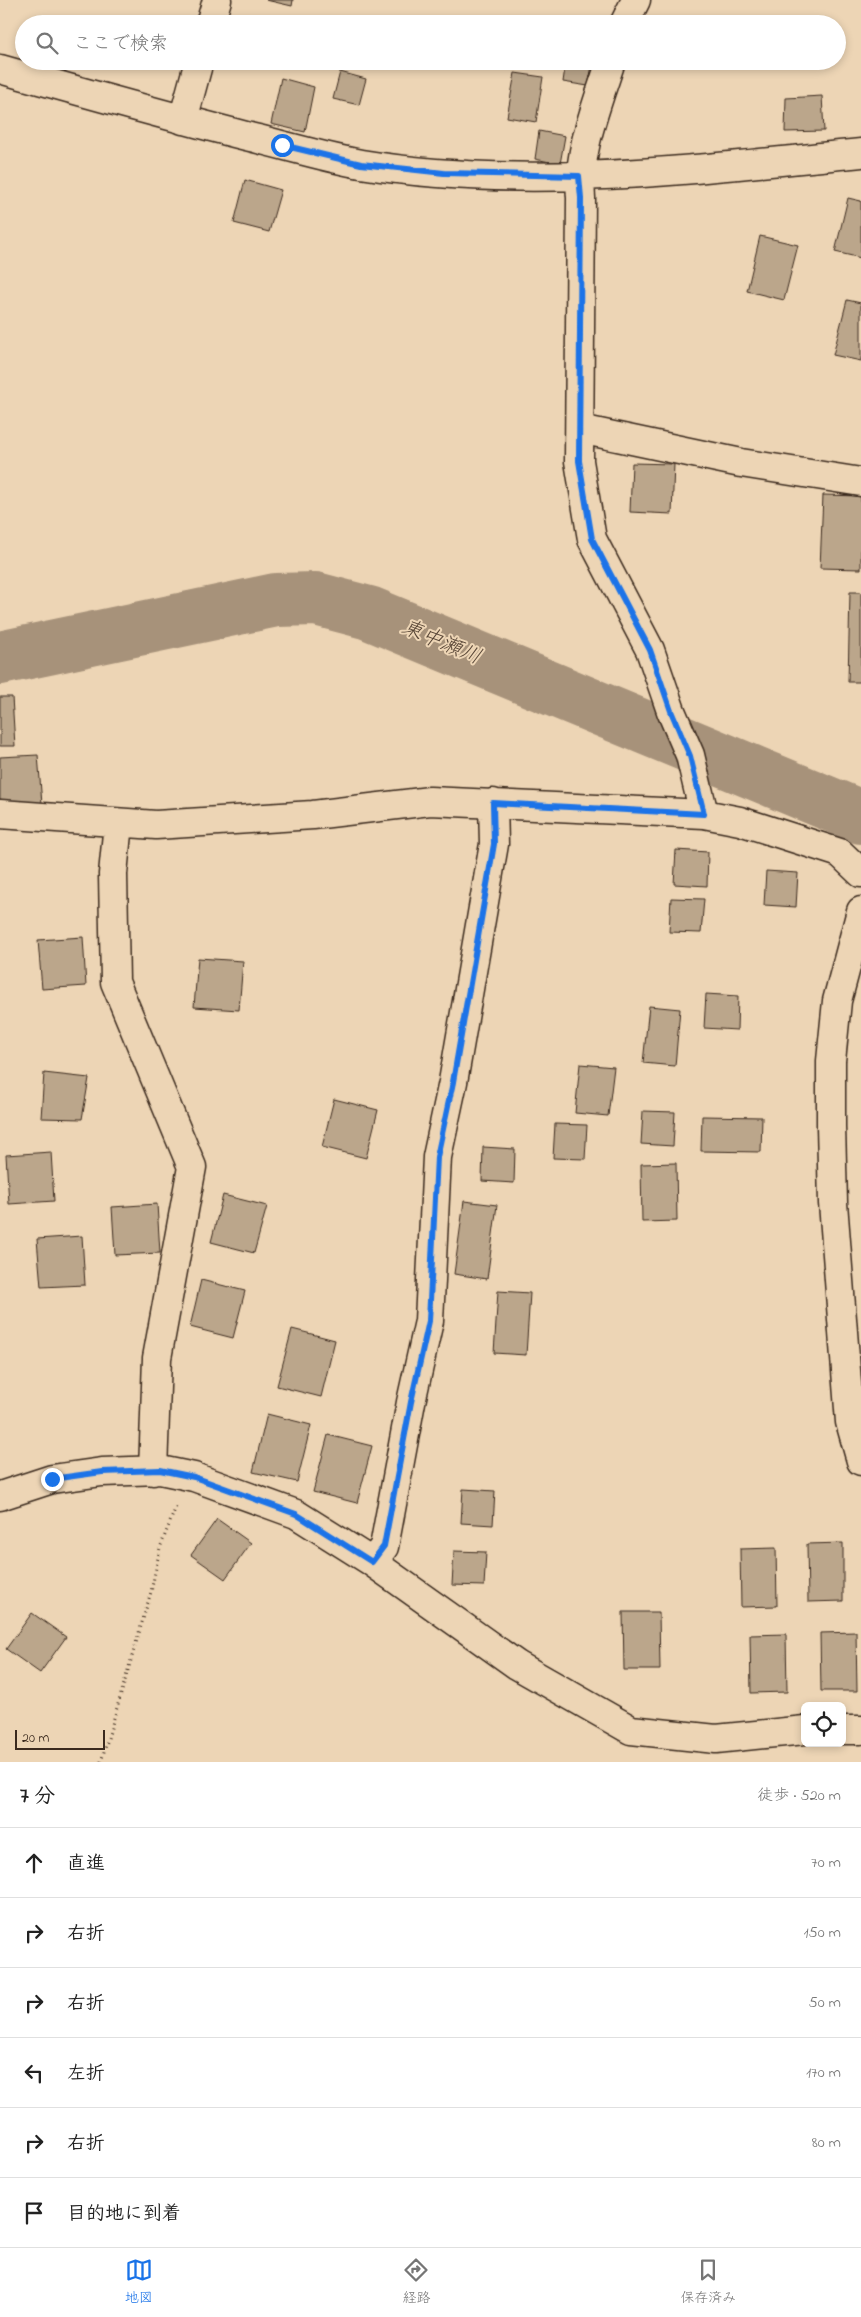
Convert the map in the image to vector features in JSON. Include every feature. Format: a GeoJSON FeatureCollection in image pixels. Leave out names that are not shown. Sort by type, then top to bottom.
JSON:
{"type":"FeatureCollection","features":[{"type":"Feature","properties":{"kind":"street"},"geometry":{"type":"LineString","coordinates":[[213,15],[217,0]]}},
{"type":"Feature","properties":{"kind":"street"},"geometry":{"type":"LineString","coordinates":[[628,15],[636,0]]}},
{"type":"Feature","properties":{"kind":"street"},"geometry":{"type":"LineString","coordinates":[[0,69],[182,120],[361,164],[444,173],[579,176],[654,172],[861,153]]}},
{"type":"Feature","properties":{"kind":"street"},"geometry":{"type":"LineString","coordinates":[[182,120],[196,70]]}},
{"type":"Feature","properties":{"kind":"street"},"geometry":{"type":"LineString","coordinates":[[608,70],[592,119],[579,176],[581,198],[579,461],[592,539],[650,650],[685,744],[704,814]]}},
{"type":"Feature","properties":{"kind":"street"},"geometry":{"type":"LineString","coordinates":[[580,429],[741,464],[861,482]]}},
{"type":"Feature","properties":{"kind":"street"},"geometry":{"type":"LineString","coordinates":[[0,814],[156,825],[313,815],[430,801],[704,814],[740,821],[840,854],[861,872]]}},
{"type":"Feature","properties":{"kind":"street"},"geometry":{"type":"LineString","coordinates":[[372,1562],[384,1546],[411,1402],[429,1321],[437,1157],[453,1082],[494,844],[493,803]]}},
{"type":"Feature","properties":{"kind":"street"},"geometry":{"type":"LineString","coordinates":[[118,823],[112,874],[115,982],[192,1166],[158,1358],[154,1471]]}},
{"type":"Feature","properties":{"kind":"street"},"geometry":{"type":"LineString","coordinates":[[861,911],[837,1001],[831,1061],[833,1193],[850,1262],[850,1422],[861,1461]]}},
{"type":"Feature","properties":{"kind":"street"},"geometry":{"type":"LineString","coordinates":[[0,1496],[52,1479],[102,1472],[160,1470],[188,1476],[296,1514],[372,1562],[517,1665],[631,1730],[716,1739],[801,1730]]}},
{"type":"Feature","properties":{"kind":"street"},"geometry":{"type":"LineString","coordinates":[[846,1730],[861,1730]]}},
{"type":"Feature","properties":{"kind":"path"},"geometry":{"type":"LineString","coordinates":[[101,1762],[151,1592],[160,1548],[188,1476]]}},
{"type":"Feature","properties":{"kind":"building"},"geometry":{"type":"Polygon","coordinates":[[[266,0],[293,0],[292,6],[266,0]]]}},
{"type":"Feature","properties":{"kind":"building"},"geometry":{"type":"Polygon","coordinates":[[[565,70],[591,70],[588,86],[563,82],[565,70]]]}},
{"type":"Feature","properties":{"kind":"building"},"geometry":{"type":"Polygon","coordinates":[[[340,72],[366,79],[359,105],[333,99],[340,72]]]}},
{"type":"Feature","properties":{"kind":"building"},"geometry":{"type":"Polygon","coordinates":[[[515,73],[543,77],[536,122],[507,117],[515,73]]]}},
{"type":"Feature","properties":{"kind":"building"},"geometry":{"type":"Polygon","coordinates":[[[281,78],[314,87],[305,132],[271,124],[281,78]]]}},
{"type":"Feature","properties":{"kind":"building"},"geometry":{"type":"Polygon","coordinates":[[[822,96],[824,131],[785,132],[786,98],[822,96]]]}},
{"type":"Feature","properties":{"kind":"building"},"geometry":{"type":"Polygon","coordinates":[[[539,131],[565,136],[560,164],[535,159],[539,131]]]}},
{"type":"Feature","properties":{"kind":"building"},"geometry":{"type":"Polygon","coordinates":[[[245,180],[281,190],[269,232],[234,223],[245,180]]]}},
{"type":"Feature","properties":{"kind":"building"},"geometry":{"type":"Polygon","coordinates":[[[848,198],[861,201],[861,258],[835,252],[848,198]]]}},
{"type":"Feature","properties":{"kind":"building"},"geometry":{"type":"Polygon","coordinates":[[[760,236],[798,245],[784,300],[747,291],[760,236]]]}},
{"type":"Feature","properties":{"kind":"building"},"geometry":{"type":"Polygon","coordinates":[[[847,300],[861,303],[861,361],[833,355],[847,300]]]}},
{"type":"Feature","properties":{"kind":"building"},"geometry":{"type":"Polygon","coordinates":[[[632,463],[674,464],[672,514],[630,512],[632,463]]]}},
{"type":"Feature","properties":{"kind":"building"},"geometry":{"type":"Polygon","coordinates":[[[823,495],[861,496],[861,569],[820,568],[823,495]]]}},
{"type":"Feature","properties":{"kind":"building"},"geometry":{"type":"Polygon","coordinates":[[[850,592],[861,592],[861,682],[848,682],[850,592]]]}},
{"type":"Feature","properties":{"kind":"building"},"geometry":{"type":"Polygon","coordinates":[[[0,697],[12,697],[15,746],[0,746],[0,697]]]}},
{"type":"Feature","properties":{"kind":"building"},"geometry":{"type":"Polygon","coordinates":[[[38,755],[42,804],[0,806],[0,757],[38,755]]]}},
{"type":"Feature","properties":{"kind":"building"},"geometry":{"type":"Polygon","coordinates":[[[676,850],[708,852],[707,886],[674,884],[676,850]]]}},
{"type":"Feature","properties":{"kind":"building"},"geometry":{"type":"Polygon","coordinates":[[[766,871],[798,873],[796,907],[764,905],[766,871]]]}},
{"type":"Feature","properties":{"kind":"building"},"geometry":{"type":"Polygon","coordinates":[[[671,898],[704,899],[701,933],[669,932],[671,898]]]}},
{"type":"Feature","properties":{"kind":"building"},"geometry":{"type":"Polygon","coordinates":[[[83,937],[86,986],[42,989],[38,940],[83,937]]]}},
{"type":"Feature","properties":{"kind":"building"},"geometry":{"type":"Polygon","coordinates":[[[198,958],[243,961],[239,1010],[194,1007],[198,958]]]}},
{"type":"Feature","properties":{"kind":"building"},"geometry":{"type":"Polygon","coordinates":[[[706,994],[738,996],[737,1030],[704,1028],[706,994]]]}},
{"type":"Feature","properties":{"kind":"building"},"geometry":{"type":"Polygon","coordinates":[[[649,1006],[680,1009],[675,1066],[643,1063],[649,1006]]]}},
{"type":"Feature","properties":{"kind":"building"},"geometry":{"type":"Polygon","coordinates":[[[580,1064],[614,1067],[608,1116],[575,1113],[580,1064]]]}},
{"type":"Feature","properties":{"kind":"building"},"geometry":{"type":"Polygon","coordinates":[[[44,1073],[89,1078],[82,1119],[41,1118],[44,1073]]]}},
{"type":"Feature","properties":{"kind":"building"},"geometry":{"type":"Polygon","coordinates":[[[334,1099],[378,1110],[366,1158],[322,1147],[334,1099]]]}},
{"type":"Feature","properties":{"kind":"building"},"geometry":{"type":"Polygon","coordinates":[[[643,1111],[675,1112],[673,1146],[641,1144],[643,1111]]]}},
{"type":"Feature","properties":{"kind":"building"},"geometry":{"type":"Polygon","coordinates":[[[702,1116],[762,1117],[761,1152],[701,1151],[702,1116]]]}},
{"type":"Feature","properties":{"kind":"building"},"geometry":{"type":"Polygon","coordinates":[[[555,1124],[587,1125],[585,1159],[553,1158],[555,1124]]]}},
{"type":"Feature","properties":{"kind":"building"},"geometry":{"type":"Polygon","coordinates":[[[483,1147],[515,1149],[514,1183],[482,1181],[483,1147]]]}},
{"type":"Feature","properties":{"kind":"building"},"geometry":{"type":"Polygon","coordinates":[[[51,1152],[54,1201],[9,1204],[6,1155],[51,1152]]]}},
{"type":"Feature","properties":{"kind":"building"},"geometry":{"type":"Polygon","coordinates":[[[676,1163],[677,1221],[642,1222],[641,1164],[676,1163]]]}},
{"type":"Feature","properties":{"kind":"building"},"geometry":{"type":"Polygon","coordinates":[[[223,1195],[267,1206],[254,1253],[211,1242],[223,1195]]]}},
{"type":"Feature","properties":{"kind":"building"},"geometry":{"type":"Polygon","coordinates":[[[464,1201],[497,1205],[487,1279],[454,1274],[464,1201]]]}},
{"type":"Feature","properties":{"kind":"building"},"geometry":{"type":"Polygon","coordinates":[[[157,1204],[160,1253],[115,1255],[112,1207],[157,1204]]]}},
{"type":"Feature","properties":{"kind":"building"},"geometry":{"type":"Polygon","coordinates":[[[82,1236],[85,1285],[41,1287],[37,1239],[82,1236]]]}},
{"type":"Feature","properties":{"kind":"building"},"geometry":{"type":"Polygon","coordinates":[[[201,1280],[245,1291],[233,1338],[190,1327],[201,1280]]]}},
{"type":"Feature","properties":{"kind":"building"},"geometry":{"type":"Polygon","coordinates":[[[498,1291],[530,1293],[526,1355],[494,1353],[498,1291]]]}},
{"type":"Feature","properties":{"kind":"building"},"geometry":{"type":"Polygon","coordinates":[[[292,1329],[335,1340],[321,1397],[277,1386],[292,1329]]]}},
{"type":"Feature","properties":{"kind":"building"},"geometry":{"type":"Polygon","coordinates":[[[267,1414],[311,1425],[297,1482],[253,1472],[267,1414]]]}},
{"type":"Feature","properties":{"kind":"building"},"geometry":{"type":"Polygon","coordinates":[[[328,1435],[372,1446],[357,1503],[313,1492],[328,1435]]]}},
{"type":"Feature","properties":{"kind":"building"},"geometry":{"type":"Polygon","coordinates":[[[463,1489],[495,1491],[493,1525],[461,1523],[463,1489]]]}},
{"type":"Feature","properties":{"kind":"building"},"geometry":{"type":"Polygon","coordinates":[[[217,1519],[251,1543],[225,1579],[191,1555],[217,1519]]]}},
{"type":"Feature","properties":{"kind":"building"},"geometry":{"type":"Polygon","coordinates":[[[843,1543],[843,1601],[808,1602],[807,1544],[843,1543]]]}},
{"type":"Feature","properties":{"kind":"building"},"geometry":{"type":"Polygon","coordinates":[[[776,1548],[777,1606],[741,1607],[740,1549],[776,1548]]]}},
{"type":"Feature","properties":{"kind":"building"},"geometry":{"type":"Polygon","coordinates":[[[454,1551],[486,1552],[484,1586],[452,1585],[454,1551]]]}},
{"type":"Feature","properties":{"kind":"building"},"geometry":{"type":"Polygon","coordinates":[[[623,1612],[659,1612],[660,1670],[624,1670],[623,1612]]]}},
{"type":"Feature","properties":{"kind":"building"},"geometry":{"type":"Polygon","coordinates":[[[32,1613],[66,1637],[40,1673],[6,1649],[32,1613]]]}},
{"type":"Feature","properties":{"kind":"building"},"geometry":{"type":"Polygon","coordinates":[[[856,1632],[857,1691],[821,1691],[820,1633],[856,1632]]]}},
{"type":"Feature","properties":{"kind":"building"},"geometry":{"type":"Polygon","coordinates":[[[786,1634],[787,1692],[751,1693],[750,1635],[786,1634]]]}},
{"type":"Feature","properties":{"kind":"waterway","name":"東中瀬川"},"geometry":{"type":"LineString","coordinates":[[0,658],[276,600],[316,599],[369,613],[861,817]]}},
{"type":"Feature","properties":{"kind":"route"},"geometry":{"type":"LineString","coordinates":[[52,1479],[102,1472],[160,1470],[194,1477],[296,1514],[372,1562],[384,1546],[411,1402],[429,1321],[437,1157],[453,1082],[494,844],[493,803],[704,814],[690,756],[671,711],[650,650],[592,539],[579,461],[581,198],[579,176],[444,173],[361,164],[282,145]]}}]}
